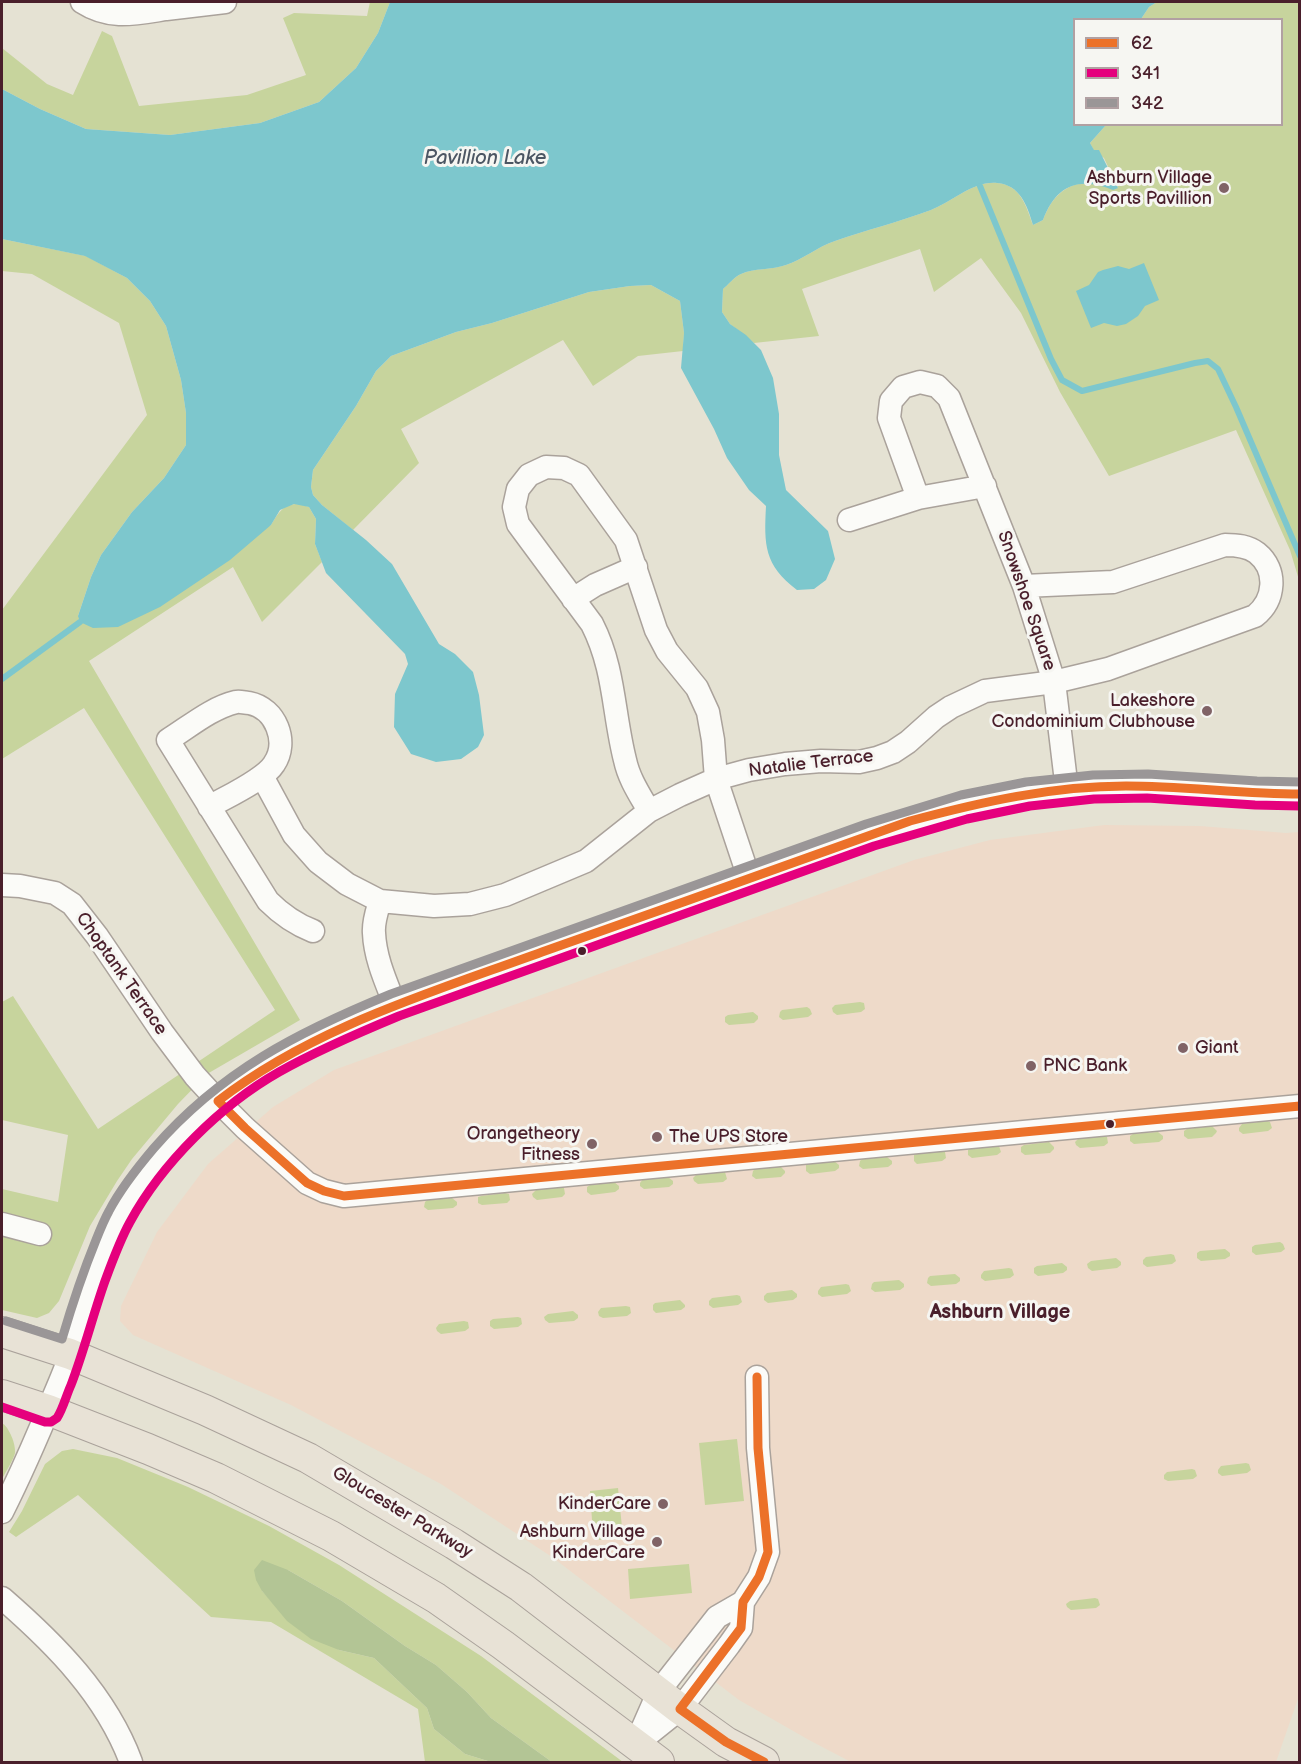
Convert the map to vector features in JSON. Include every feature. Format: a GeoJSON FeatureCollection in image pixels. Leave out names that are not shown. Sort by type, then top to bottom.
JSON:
{"type":"FeatureCollection","features":[{"type":"Feature","properties":{"kind":"main road","name":"Gloucester Parkway"},"geometry":{"type":"LineString","coordinates":[[2,1332],[70,1354],[205,1410],[308,1458],[454,1544],[521,1587],[726,1742],[764,1762]]}},
{"type":"Feature","properties":{"kind":"main road"},"geometry":{"type":"LineString","coordinates":[[2,1395],[48,1410],[216,1478],[331,1536],[436,1598],[503,1645],[659,1762]]}},
{"type":"Feature","properties":{"kind":"street"},"geometry":{"type":"LineString","coordinates":[[82,2],[93,9],[116,14],[132,14],[169,5],[225,2]]}},
{"type":"Feature","properties":{"kind":"street","name":"Snowshoe Square"},"geometry":{"type":"LineString","coordinates":[[918,498],[889,418],[891,400],[903,387],[920,382],[937,386],[949,398],[1024,586],[1054,682],[1067,790]]}},
{"type":"Feature","properties":{"kind":"street"},"geometry":{"type":"LineString","coordinates":[[649,811],[633,783],[625,762],[606,657],[592,624],[519,524],[514,507],[518,489],[530,475],[546,467],[564,468],[579,475],[626,540],[656,630],[667,651],[697,688],[708,712],[716,779],[749,878]]}},
{"type":"Feature","properties":{"kind":"street"},"geometry":{"type":"LineString","coordinates":[[849,520],[918,498],[985,486]]}},
{"type":"Feature","properties":{"kind":"street","name":"Natalie Terrace"},"geometry":{"type":"LineString","coordinates":[[262,776],[294,835],[332,874],[380,901],[434,906],[470,904],[505,895],[586,861],[649,811],[716,779],[785,764],[820,761],[859,762],[877,758],[893,752],[908,742],[951,707],[985,690],[1054,682],[1108,669],[1255,616],[1262,610],[1271,594],[1272,585],[1268,567],[1257,553],[1242,545],[1225,545],[1113,582],[1024,586]]}},
{"type":"Feature","properties":{"kind":"street"},"geometry":{"type":"LineString","coordinates":[[573,598],[595,585],[636,567]]}},
{"type":"Feature","properties":{"kind":"street"},"geometry":{"type":"LineString","coordinates":[[209,807],[262,776],[274,765],[281,748],[279,731],[271,715],[256,705],[238,702],[219,708],[168,740],[209,807],[268,901],[281,914],[313,931]]}},
{"type":"Feature","properties":{"kind":"street"},"geometry":{"type":"LineString","coordinates":[[2,1512],[48,1410],[70,1354],[94,1277],[118,1218],[137,1187],[171,1145],[196,1119],[242,1082],[272,1062],[338,1028],[395,1005],[910,821],[960,807],[1014,796],[1125,786],[1275,795],[1299,794]]}},
{"type":"Feature","properties":{"kind":"street","name":"Choptank Terrace"},"geometry":{"type":"LineString","coordinates":[[2,885],[55,893],[72,904],[168,1040],[195,1076],[218,1101],[307,1183],[324,1191],[344,1196],[1299,1106]]}},
{"type":"Feature","properties":{"kind":"street"},"geometry":{"type":"LineString","coordinates":[[380,901],[374,933],[380,963],[395,1005]]}},
{"type":"Feature","properties":{"kind":"street"},"geometry":{"type":"LineString","coordinates":[[2,1224],[40,1234]]}},
{"type":"Feature","properties":{"kind":"street"},"geometry":{"type":"LineString","coordinates":[[635,1745],[669,1700],[741,1628],[743,1602],[759,1577],[768,1552],[758,1448],[757,1377]]}},
{"type":"Feature","properties":{"kind":"street"},"geometry":{"type":"LineString","coordinates":[[2,1598],[51,1643],[80,1674],[110,1719],[131,1762]]}},
{"type":"Feature","properties":{"kind":"shaded area"},"geometry":{"type":"Polygon","coordinates":[[[1104,825],[1200,826],[1299,832],[1300,1693],[1276,1762],[851,1762],[739,1700],[552,1557],[441,1484],[291,1405],[133,1335],[120,1321],[121,1306],[157,1232],[208,1164],[273,1107],[334,1070],[914,860],[990,840],[1104,825]]]}},
{"type":"Feature","properties":{"kind":"green space"},"geometry":{"type":"Polygon","coordinates":[[[370,2],[390,2],[378,33],[356,68],[319,102],[260,123],[170,135],[86,129],[2,89],[2,48],[47,84],[73,95],[102,31],[112,36],[139,106],[247,95],[306,75],[283,18],[294,13],[367,16],[370,2]]]}},
{"type":"Feature","properties":{"kind":"green space","name":"Ashburn Village Sports Pavillion"},"geometry":{"type":"Polygon","coordinates":[[[1157,2],[1299,2],[1299,580],[1290,550],[1236,430],[1109,476],[1060,392],[1021,313],[981,258],[934,292],[920,249],[802,289],[819,336],[754,343],[730,324],[722,312],[723,289],[741,274],[786,265],[835,241],[931,210],[980,185],[997,183],[1012,188],[1021,198],[1033,225],[1043,220],[1054,199],[1072,186],[1092,183],[1118,188],[1104,158],[1094,151],[1090,143],[1105,126],[1283,126],[1283,18],[1142,18],[1149,7],[1157,2]]]}},
{"type":"Feature","properties":{"kind":"green space"},"geometry":{"type":"Polygon","coordinates":[[[2,239],[86,256],[127,278],[150,301],[166,326],[181,380],[186,413],[186,445],[164,478],[132,512],[101,555],[78,616],[271,525],[278,514],[290,505],[309,507],[316,519],[315,544],[322,562],[262,622],[233,567],[89,661],[300,1020],[207,1074],[178,1104],[132,1159],[117,1181],[90,1226],[59,1301],[49,1313],[37,1318],[2,1310],[2,1189],[58,1202],[68,1135],[2,1120],[2,1002],[13,996],[98,1129],[275,1010],[84,708],[2,759],[2,610],[147,415],[119,323],[32,274],[2,271],[2,239]]]}},
{"type":"Feature","properties":{"kind":"green space"},"geometry":{"type":"Polygon","coordinates":[[[651,285],[680,301],[684,333],[683,351],[638,356],[593,386],[563,340],[401,429],[419,463],[353,530],[313,495],[311,487],[313,470],[356,406],[376,371],[391,356],[456,332],[589,292],[651,285]]]}},
{"type":"Feature","properties":{"kind":"green space"},"geometry":{"type":"Polygon","coordinates":[[[864,1003],[865,1009],[861,1012],[837,1015],[833,1012],[832,1008],[835,1005],[864,1003]]]}},
{"type":"Feature","properties":{"kind":"green space"},"geometry":{"type":"Polygon","coordinates":[[[807,1007],[812,1014],[808,1017],[783,1020],[779,1017],[782,1010],[807,1007]]]}},
{"type":"Feature","properties":{"kind":"green space"},"geometry":{"type":"Polygon","coordinates":[[[753,1012],[758,1016],[754,1023],[729,1025],[725,1022],[725,1017],[728,1015],[753,1012]]]}},
{"type":"Feature","properties":{"kind":"green space"},"geometry":{"type":"Polygon","coordinates":[[[1270,1122],[1272,1128],[1268,1131],[1243,1134],[1239,1131],[1242,1124],[1270,1122]]]}},
{"type":"Feature","properties":{"kind":"green space"},"geometry":{"type":"Polygon","coordinates":[[[1212,1126],[1217,1131],[1212,1137],[1188,1139],[1184,1136],[1184,1131],[1187,1129],[1212,1126]]]}},
{"type":"Feature","properties":{"kind":"green space"},"geometry":{"type":"Polygon","coordinates":[[[1158,1132],[1163,1136],[1159,1142],[1134,1144],[1130,1141],[1130,1136],[1133,1134],[1158,1132]]]}},
{"type":"Feature","properties":{"kind":"green space"},"geometry":{"type":"Polygon","coordinates":[[[1107,1137],[1108,1143],[1104,1146],[1080,1148],[1075,1142],[1078,1139],[1107,1137]]]}},
{"type":"Feature","properties":{"kind":"green space"},"geometry":{"type":"Polygon","coordinates":[[[1049,1142],[1054,1147],[1050,1153],[1025,1155],[1021,1152],[1021,1147],[1024,1145],[1049,1142]]]}},
{"type":"Feature","properties":{"kind":"green space"},"geometry":{"type":"Polygon","coordinates":[[[999,1146],[1001,1152],[997,1155],[972,1158],[968,1155],[968,1150],[971,1148],[999,1146]]]}},
{"type":"Feature","properties":{"kind":"green space"},"geometry":{"type":"Polygon","coordinates":[[[945,1152],[946,1158],[942,1161],[917,1164],[914,1161],[916,1154],[945,1152]]]}},
{"type":"Feature","properties":{"kind":"green space"},"geometry":{"type":"Polygon","coordinates":[[[887,1157],[892,1161],[888,1167],[863,1169],[859,1166],[862,1159],[887,1157]]]}},
{"type":"Feature","properties":{"kind":"green space"},"geometry":{"type":"Polygon","coordinates":[[[834,1161],[839,1165],[835,1171],[810,1174],[806,1171],[806,1165],[834,1161]]]}},
{"type":"Feature","properties":{"kind":"green space"},"geometry":{"type":"Polygon","coordinates":[[[780,1166],[785,1171],[781,1177],[756,1179],[752,1176],[755,1169],[780,1166]]]}},
{"type":"Feature","properties":{"kind":"green space"},"geometry":{"type":"Polygon","coordinates":[[[725,1172],[727,1179],[723,1182],[698,1184],[693,1178],[697,1174],[725,1172]]]}},
{"type":"Feature","properties":{"kind":"green space"},"geometry":{"type":"Polygon","coordinates":[[[668,1177],[673,1181],[669,1187],[644,1189],[640,1186],[643,1179],[668,1177]]]}},
{"type":"Feature","properties":{"kind":"green space"},"geometry":{"type":"Polygon","coordinates":[[[614,1182],[619,1186],[615,1192],[591,1195],[587,1192],[587,1187],[590,1185],[614,1182]]]}},
{"type":"Feature","properties":{"kind":"green space"},"geometry":{"type":"Polygon","coordinates":[[[564,1188],[565,1194],[562,1197],[537,1200],[532,1194],[536,1190],[564,1188]]]}},
{"type":"Feature","properties":{"kind":"green space"},"geometry":{"type":"Polygon","coordinates":[[[509,1194],[510,1200],[507,1203],[482,1205],[478,1203],[478,1197],[509,1194]]]}},
{"type":"Feature","properties":{"kind":"green space"},"geometry":{"type":"Polygon","coordinates":[[[452,1198],[457,1202],[453,1208],[428,1210],[424,1207],[427,1200],[452,1198]]]}},
{"type":"Feature","properties":{"kind":"green space"},"geometry":{"type":"Polygon","coordinates":[[[1280,1242],[1285,1249],[1281,1252],[1256,1255],[1252,1252],[1252,1247],[1255,1245],[1280,1242]]]}},
{"type":"Feature","properties":{"kind":"green space"},"geometry":{"type":"Polygon","coordinates":[[[1225,1249],[1230,1256],[1225,1259],[1201,1261],[1197,1258],[1197,1253],[1200,1251],[1225,1249]]]}},
{"type":"Feature","properties":{"kind":"green space"},"geometry":{"type":"Polygon","coordinates":[[[1174,1255],[1176,1261],[1172,1264],[1147,1267],[1143,1264],[1146,1257],[1174,1255]]]}},
{"type":"Feature","properties":{"kind":"green space"},"geometry":{"type":"Polygon","coordinates":[[[1116,1258],[1121,1262],[1117,1268],[1092,1271],[1088,1268],[1087,1264],[1091,1261],[1116,1258]]]}},
{"type":"Feature","properties":{"kind":"green space"},"geometry":{"type":"Polygon","coordinates":[[[1062,1263],[1067,1267],[1063,1273],[1038,1276],[1034,1273],[1034,1268],[1037,1266],[1062,1263]]]}},
{"type":"Feature","properties":{"kind":"green space"},"geometry":{"type":"Polygon","coordinates":[[[1012,1269],[1014,1275],[1010,1278],[985,1281],[981,1278],[984,1271],[1012,1269]]]}},
{"type":"Feature","properties":{"kind":"green space"},"geometry":{"type":"Polygon","coordinates":[[[955,1274],[960,1278],[956,1284],[931,1286],[927,1283],[930,1276],[955,1274]]]}},
{"type":"Feature","properties":{"kind":"green space"},"geometry":{"type":"Polygon","coordinates":[[[899,1280],[904,1284],[900,1290],[875,1292],[871,1289],[874,1282],[899,1280]]]}},
{"type":"Feature","properties":{"kind":"green space"},"geometry":{"type":"Polygon","coordinates":[[[849,1285],[851,1291],[847,1294],[822,1297],[818,1294],[821,1287],[849,1285]]]}},
{"type":"Feature","properties":{"kind":"green space"},"geometry":{"type":"Polygon","coordinates":[[[792,1290],[797,1294],[793,1300],[768,1303],[764,1300],[767,1293],[792,1290]]]}},
{"type":"Feature","properties":{"kind":"green space"},"geometry":{"type":"Polygon","coordinates":[[[740,1296],[742,1302],[738,1305],[713,1308],[709,1305],[712,1298],[740,1296]]]}},
{"type":"Feature","properties":{"kind":"green space"},"geometry":{"type":"Polygon","coordinates":[[[680,1300],[685,1305],[681,1310],[656,1313],[653,1310],[655,1303],[680,1300]]]}},
{"type":"Feature","properties":{"kind":"green space"},"geometry":{"type":"Polygon","coordinates":[[[630,1307],[631,1313],[627,1316],[603,1318],[599,1316],[598,1312],[601,1308],[630,1307]]]}},
{"type":"Feature","properties":{"kind":"green space"},"geometry":{"type":"Polygon","coordinates":[[[573,1311],[578,1315],[574,1321],[549,1323],[544,1317],[548,1314],[573,1311]]]}},
{"type":"Feature","properties":{"kind":"green space"},"geometry":{"type":"Polygon","coordinates":[[[521,1318],[522,1324],[518,1327],[494,1329],[490,1326],[490,1321],[493,1319],[521,1318]]]}},
{"type":"Feature","properties":{"kind":"green space"},"geometry":{"type":"Polygon","coordinates":[[[468,1322],[469,1328],[465,1331],[441,1334],[436,1328],[439,1324],[468,1322]]]}},
{"type":"Feature","properties":{"kind":"green space"},"geometry":{"type":"Polygon","coordinates":[[[2,1423],[13,1441],[15,1453],[2,1479],[2,1423]]]}},
{"type":"Feature","properties":{"kind":"green space"},"geometry":{"type":"Polygon","coordinates":[[[737,1439],[744,1501],[705,1505],[699,1443],[737,1439]]]}},
{"type":"Feature","properties":{"kind":"green space"},"geometry":{"type":"Polygon","coordinates":[[[73,1449],[117,1458],[188,1487],[269,1526],[339,1565],[481,1656],[623,1762],[552,1762],[491,1718],[467,1692],[436,1665],[342,1601],[288,1570],[262,1591],[275,1605],[339,1650],[374,1658],[427,1708],[434,1729],[465,1754],[491,1762],[425,1762],[418,1709],[271,1622],[211,1617],[78,1495],[16,1537],[9,1532],[45,1464],[62,1451],[73,1449]]]}},
{"type":"Feature","properties":{"kind":"green space"},"geometry":{"type":"Polygon","coordinates":[[[1249,1464],[1251,1470],[1247,1473],[1222,1476],[1218,1473],[1221,1466],[1249,1464]]]}},
{"type":"Feature","properties":{"kind":"green space"},"geometry":{"type":"Polygon","coordinates":[[[1195,1470],[1197,1476],[1193,1479],[1168,1481],[1164,1479],[1167,1472],[1195,1470]]]}},
{"type":"Feature","properties":{"kind":"green space"},"geometry":{"type":"Polygon","coordinates":[[[618,1488],[623,1537],[599,1540],[598,1525],[592,1520],[590,1491],[618,1488]]]}},
{"type":"Feature","properties":{"kind":"green space"},"geometry":{"type":"Polygon","coordinates":[[[262,1560],[288,1570],[342,1601],[436,1665],[467,1692],[491,1718],[552,1762],[491,1762],[465,1754],[434,1729],[427,1708],[374,1658],[339,1650],[311,1639],[287,1621],[262,1591],[256,1580],[254,1570],[262,1560]]]}},
{"type":"Feature","properties":{"kind":"green space"},"geometry":{"type":"Polygon","coordinates":[[[689,1564],[692,1593],[630,1599],[628,1569],[689,1564]]]}},
{"type":"Feature","properties":{"kind":"green space"},"geometry":{"type":"Polygon","coordinates":[[[1098,1599],[1100,1605],[1096,1608],[1071,1610],[1066,1604],[1070,1601],[1098,1599]]]}},
{"type":"Feature","properties":{"kind":"water","name":"Pavillion Lake"},"geometry":{"type":"Polygon","coordinates":[[[390,2],[1157,2],[1149,7],[1142,18],[1073,18],[1073,126],[1105,126],[1090,143],[1094,150],[1099,150],[1118,188],[1113,190],[1090,184],[1070,187],[1062,191],[1055,199],[1043,220],[1033,225],[1025,203],[1017,192],[997,183],[980,185],[931,210],[835,241],[786,265],[741,274],[723,289],[722,312],[730,324],[746,335],[761,350],[773,378],[779,414],[779,455],[786,490],[828,531],[835,559],[826,580],[814,589],[797,590],[786,581],[772,563],[766,543],[766,506],[749,490],[727,458],[681,368],[684,333],[680,301],[651,285],[589,292],[456,332],[391,356],[376,371],[356,406],[313,470],[311,487],[313,495],[322,505],[392,564],[439,644],[455,654],[473,672],[479,695],[484,735],[478,747],[461,759],[436,762],[411,754],[394,727],[395,694],[408,664],[405,654],[326,573],[315,544],[316,519],[309,507],[294,504],[280,510],[271,525],[230,560],[160,607],[118,627],[93,628],[80,622],[78,616],[101,555],[132,512],[164,478],[186,445],[186,413],[181,380],[166,326],[150,301],[127,278],[85,256],[2,239],[2,89],[86,129],[170,135],[260,123],[319,102],[356,68],[378,33],[390,2]]]}},
{"type":"Feature","properties":{"kind":"water"},"geometry":{"type":"Polygon","coordinates":[[[1144,263],[1159,300],[1145,306],[1138,316],[1126,324],[1117,326],[1104,323],[1091,328],[1076,291],[1089,285],[1098,272],[1118,266],[1129,269],[1144,263]]]}},
{"type":"Feature","properties":{"kind":"waterway"},"geometry":{"type":"LineString","coordinates":[[980,186],[1051,359],[1062,380],[1082,391],[1208,361],[1218,369],[1236,407],[1300,556]]}},
{"type":"Feature","properties":{"kind":"waterway"},"geometry":{"type":"LineString","coordinates":[[2,679],[80,622]]}},
{"type":"Feature","properties":{"kind":"transit line","name":"342"},"geometry":{"type":"LineString","coordinates":[[6,1321],[62,1339],[87,1264],[109,1211],[135,1171],[154,1148],[206,1097],[234,1075],[293,1039],[357,1008],[866,824],[961,795],[1026,782],[1093,775],[1148,774],[1300,782]]}},
{"type":"Feature","properties":{"kind":"transit line","name":"62"},"geometry":{"type":"LineString","coordinates":[[1300,794],[1148,786],[1098,787],[1017,796],[910,821],[374,1014],[293,1052],[218,1101],[307,1183],[324,1191],[344,1196],[1300,1106]]}},
{"type":"Feature","properties":{"kind":"transit line","name":"341"},"geometry":{"type":"LineString","coordinates":[[2,1407],[45,1422],[51,1422],[57,1418],[76,1372],[105,1281],[120,1244],[130,1222],[159,1178],[195,1137],[236,1101],[279,1072],[338,1042],[399,1016],[874,846],[967,819],[1030,806],[1094,799],[1147,798],[1300,806]]}},
{"type":"Feature","properties":{"kind":"transit line","name":"62"},"geometry":{"type":"LineString","coordinates":[[757,1377],[758,1448],[768,1552],[759,1577],[743,1602],[741,1628],[680,1709],[726,1742],[764,1762]]}},
{"type":"Feature","properties":{"kind":"place","name":"Ashburn Village Sports Pavillion"},"geometry":{"type":"Point","coordinates":[1224,188]}},
{"type":"Feature","properties":{"kind":"place","name":"Lakeshore Condominium Clubhouse"},"geometry":{"type":"Point","coordinates":[1207,711]}},
{"type":"Feature","properties":{"kind":"place","name":"Giant"},"geometry":{"type":"Point","coordinates":[1183,1048]}},
{"type":"Feature","properties":{"kind":"place","name":"PNC Bank"},"geometry":{"type":"Point","coordinates":[1031,1066]}},
{"type":"Feature","properties":{"kind":"place","name":"The UPS Store"},"geometry":{"type":"Point","coordinates":[657,1137]}},
{"type":"Feature","properties":{"kind":"place","name":"Orangetheory Fitness"},"geometry":{"type":"Point","coordinates":[592,1144]}},
{"type":"Feature","properties":{"kind":"place","name":"KinderCare"},"geometry":{"type":"Point","coordinates":[663,1504]}},
{"type":"Feature","properties":{"kind":"place","name":"Ashburn Village KinderCare"},"geometry":{"type":"Point","coordinates":[657,1542]}},
{"type":"Feature","properties":{"kind":"district","name":"Ashburn Village"},"geometry":{"type":"Point","coordinates":[1000,1313]}}]}
